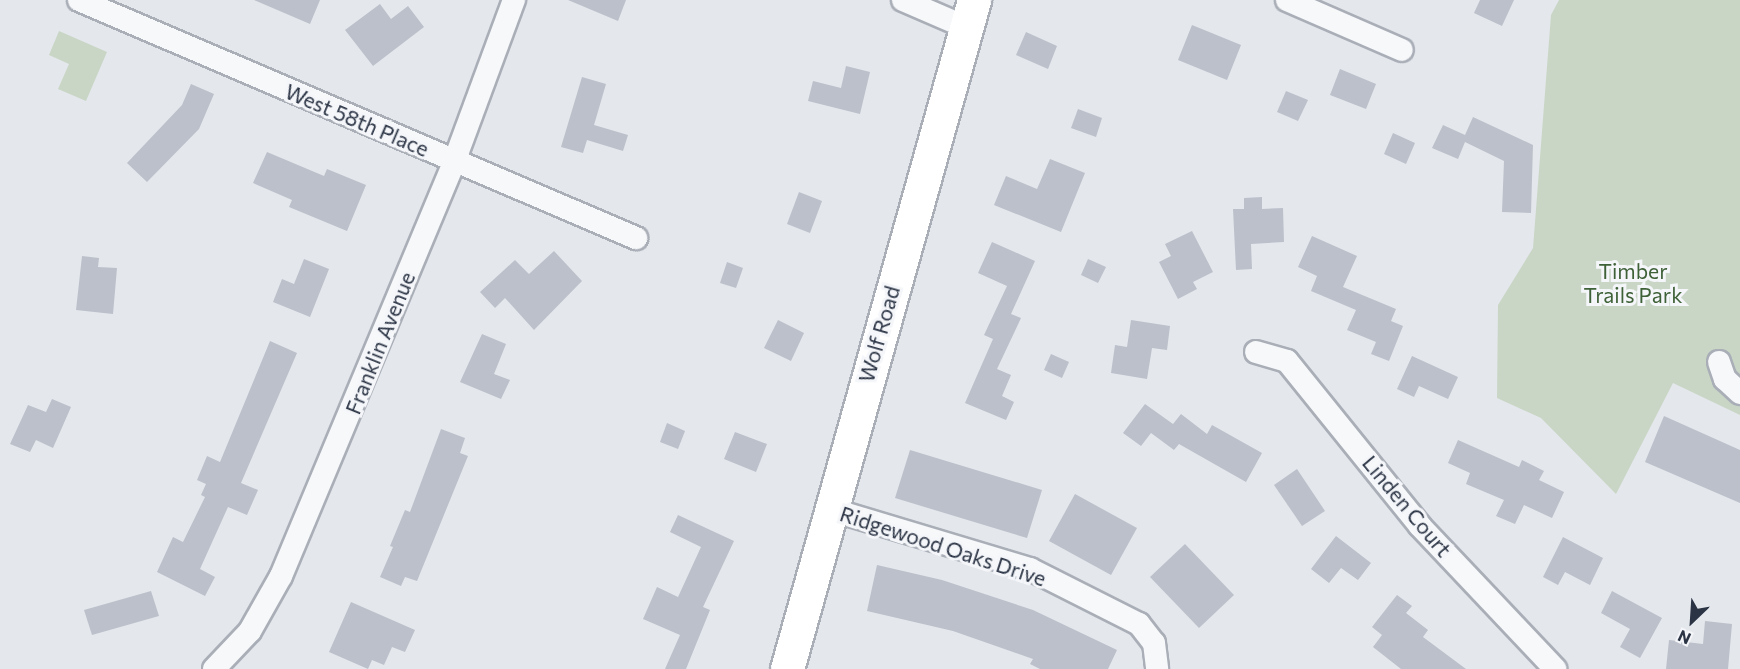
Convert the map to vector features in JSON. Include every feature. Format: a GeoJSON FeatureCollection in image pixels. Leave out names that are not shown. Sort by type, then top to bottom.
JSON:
{"type":"FeatureCollection","features":[{"type":"Feature","properties":{"kind":"main road","name":"Wolf Road"},"geometry":{"type":"LineString","coordinates":[[787,669],[968,13]]}},
{"type":"Feature","properties":{"kind":"street","name":"West 58th Place"},"geometry":{"type":"LineString","coordinates":[[79,0],[636,238]]}},
{"type":"Feature","properties":{"kind":"street","name":"Franklin Avenue"},"geometry":{"type":"LineString","coordinates":[[214,669],[250,631],[282,576],[454,162],[514,0]]}},
{"type":"Feature","properties":{"kind":"street"},"geometry":{"type":"LineString","coordinates":[[903,0],[968,13]]}},
{"type":"Feature","properties":{"kind":"street"},"geometry":{"type":"LineString","coordinates":[[1287,0],[1402,50]]}},
{"type":"Feature","properties":{"kind":"street","name":"Linden Court"},"geometry":{"type":"LineString","coordinates":[[1256,352],[1287,361],[1420,526],[1555,669]]}},
{"type":"Feature","properties":{"kind":"street"},"geometry":{"type":"LineString","coordinates":[[1719,362],[1725,379],[1740,393]]}},
{"type":"Feature","properties":{"kind":"street","name":"Ridgewood Oaks Drive"},"geometry":{"type":"LineString","coordinates":[[830,509],[1030,569],[1139,624],[1154,642],[1157,669]]}},
{"type":"Feature","properties":{"kind":"green space","name":"Timber Trails Park"},"geometry":{"type":"Polygon","coordinates":[[[1559,0],[1740,0],[1740,415],[1673,383],[1616,494],[1541,418],[1497,398],[1498,305],[1533,248],[1551,15],[1559,0]]]}},
{"type":"Feature","properties":{"kind":"green space"},"geometry":{"type":"Polygon","coordinates":[[[59,31],[107,52],[86,101],[58,89],[69,64],[49,55],[59,31]]]}},
{"type":"Feature","properties":{"kind":"building"},"geometry":{"type":"Polygon","coordinates":[[[254,0],[320,0],[310,24],[254,0]]]}},
{"type":"Feature","properties":{"kind":"building"},"geometry":{"type":"Polygon","coordinates":[[[568,0],[626,0],[618,21],[568,0]]]}},
{"type":"Feature","properties":{"kind":"building"},"geometry":{"type":"Polygon","coordinates":[[[1480,0],[1514,0],[1502,26],[1474,13],[1480,0]]]}},
{"type":"Feature","properties":{"kind":"building"},"geometry":{"type":"Polygon","coordinates":[[[380,4],[391,19],[408,6],[424,27],[373,66],[345,30],[380,4]]]}},
{"type":"Feature","properties":{"kind":"building"},"geometry":{"type":"Polygon","coordinates":[[[1192,25],[1241,45],[1227,80],[1178,60],[1192,25]]]}},
{"type":"Feature","properties":{"kind":"building"},"geometry":{"type":"Polygon","coordinates":[[[1026,32],[1057,46],[1048,69],[1016,55],[1026,32]]]}},
{"type":"Feature","properties":{"kind":"building"},"geometry":{"type":"Polygon","coordinates":[[[846,66],[870,72],[860,114],[808,101],[813,81],[841,88],[846,66]]]}},
{"type":"Feature","properties":{"kind":"building"},"geometry":{"type":"Polygon","coordinates":[[[1340,69],[1376,84],[1366,109],[1330,95],[1340,69]]]}},
{"type":"Feature","properties":{"kind":"building"},"geometry":{"type":"Polygon","coordinates":[[[582,77],[606,84],[594,125],[628,135],[623,151],[587,140],[583,153],[561,147],[582,77]]]}},
{"type":"Feature","properties":{"kind":"building"},"geometry":{"type":"Polygon","coordinates":[[[191,84],[214,94],[199,129],[147,182],[127,163],[182,105],[191,84]]]}},
{"type":"Feature","properties":{"kind":"building"},"geometry":{"type":"Polygon","coordinates":[[[1286,91],[1308,100],[1298,121],[1277,112],[1286,91]]]}},
{"type":"Feature","properties":{"kind":"building"},"geometry":{"type":"Polygon","coordinates":[[[1078,109],[1102,118],[1096,137],[1071,128],[1078,109]]]}},
{"type":"Feature","properties":{"kind":"building"},"geometry":{"type":"Polygon","coordinates":[[[1473,117],[1533,145],[1531,213],[1502,212],[1504,161],[1465,142],[1458,159],[1432,148],[1443,125],[1465,135],[1473,117]]]}},
{"type":"Feature","properties":{"kind":"building"},"geometry":{"type":"Polygon","coordinates":[[[1393,133],[1415,143],[1406,164],[1384,154],[1393,133]]]}},
{"type":"Feature","properties":{"kind":"building"},"geometry":{"type":"Polygon","coordinates":[[[267,152],[324,176],[327,169],[366,185],[347,231],[289,207],[292,200],[253,183],[267,152]]]}},
{"type":"Feature","properties":{"kind":"building"},"geometry":{"type":"Polygon","coordinates":[[[1050,159],[1085,173],[1061,232],[994,205],[1006,176],[1037,189],[1050,159]]]}},
{"type":"Feature","properties":{"kind":"building"},"geometry":{"type":"Polygon","coordinates":[[[799,192],[822,201],[810,233],[787,224],[799,192]]]}},
{"type":"Feature","properties":{"kind":"building"},"geometry":{"type":"Polygon","coordinates":[[[1262,197],[1262,209],[1283,208],[1284,242],[1251,244],[1252,269],[1236,270],[1233,209],[1244,209],[1244,198],[1262,197]]]}},
{"type":"Feature","properties":{"kind":"building"},"geometry":{"type":"Polygon","coordinates":[[[1192,231],[1213,272],[1193,282],[1197,289],[1178,299],[1159,262],[1171,256],[1165,244],[1192,231]]]}},
{"type":"Feature","properties":{"kind":"building"},"geometry":{"type":"Polygon","coordinates":[[[1312,236],[1357,256],[1343,287],[1396,309],[1391,321],[1403,326],[1389,361],[1371,354],[1376,342],[1347,330],[1356,310],[1311,291],[1317,276],[1298,267],[1312,236]]]}},
{"type":"Feature","properties":{"kind":"building"},"geometry":{"type":"Polygon","coordinates":[[[992,242],[1035,261],[1011,314],[1021,318],[997,369],[1011,375],[1002,396],[1014,402],[1006,420],[965,403],[993,339],[984,335],[1007,286],[978,273],[992,242]]]}},
{"type":"Feature","properties":{"kind":"building"},"geometry":{"type":"Polygon","coordinates":[[[554,251],[582,281],[534,330],[505,298],[495,308],[480,292],[515,260],[529,274],[554,251]]]}},
{"type":"Feature","properties":{"kind":"building"},"geometry":{"type":"Polygon","coordinates":[[[82,256],[99,258],[98,267],[117,268],[113,314],[76,310],[82,256]]]}},
{"type":"Feature","properties":{"kind":"building"},"geometry":{"type":"Polygon","coordinates":[[[304,259],[329,269],[310,317],[273,302],[282,279],[294,284],[304,259]]]}},
{"type":"Feature","properties":{"kind":"building"},"geometry":{"type":"Polygon","coordinates":[[[1088,259],[1106,267],[1098,283],[1081,275],[1088,259]]]}},
{"type":"Feature","properties":{"kind":"building"},"geometry":{"type":"Polygon","coordinates":[[[727,262],[743,268],[736,288],[720,283],[727,262]]]}},
{"type":"Feature","properties":{"kind":"building"},"geometry":{"type":"Polygon","coordinates":[[[778,320],[804,333],[791,361],[764,348],[778,320]]]}},
{"type":"Feature","properties":{"kind":"building"},"geometry":{"type":"Polygon","coordinates":[[[1131,320],[1170,326],[1167,350],[1152,348],[1147,379],[1111,373],[1115,345],[1127,347],[1131,320]]]}},
{"type":"Feature","properties":{"kind":"building"},"geometry":{"type":"Polygon","coordinates":[[[482,334],[506,344],[494,374],[510,380],[501,399],[460,382],[482,334]]]}},
{"type":"Feature","properties":{"kind":"building"},"geometry":{"type":"Polygon","coordinates":[[[270,341],[297,353],[241,483],[258,490],[247,515],[228,507],[200,569],[215,577],[205,596],[157,572],[173,537],[183,542],[205,497],[201,495],[206,484],[197,480],[207,456],[220,462],[270,341]]]}},
{"type":"Feature","properties":{"kind":"building"},"geometry":{"type":"Polygon","coordinates":[[[1051,354],[1069,362],[1062,378],[1044,370],[1051,354]]]}},
{"type":"Feature","properties":{"kind":"building"},"geometry":{"type":"Polygon","coordinates":[[[1412,356],[1458,377],[1448,399],[1419,386],[1414,397],[1397,389],[1412,356]]]}},
{"type":"Feature","properties":{"kind":"building"},"geometry":{"type":"Polygon","coordinates":[[[52,399],[71,407],[53,448],[36,440],[30,452],[10,444],[28,405],[46,412],[52,399]]]}},
{"type":"Feature","properties":{"kind":"building"},"geometry":{"type":"Polygon","coordinates":[[[1145,404],[1173,424],[1181,414],[1207,434],[1212,425],[1262,453],[1246,482],[1179,444],[1174,450],[1151,433],[1141,446],[1123,433],[1145,404]]]}},
{"type":"Feature","properties":{"kind":"building"},"geometry":{"type":"Polygon","coordinates":[[[1664,416],[1740,450],[1740,503],[1645,462],[1664,416]]]}},
{"type":"Feature","properties":{"kind":"building"},"geometry":{"type":"Polygon","coordinates":[[[667,423],[685,431],[678,449],[660,442],[667,423]]]}},
{"type":"Feature","properties":{"kind":"building"},"geometry":{"type":"Polygon","coordinates":[[[441,429],[465,438],[460,453],[468,456],[417,581],[405,577],[401,586],[380,577],[405,510],[410,512],[441,429]]]}},
{"type":"Feature","properties":{"kind":"building"},"geometry":{"type":"Polygon","coordinates":[[[735,432],[767,444],[756,472],[724,459],[735,432]]]}},
{"type":"Feature","properties":{"kind":"building"},"geometry":{"type":"Polygon","coordinates":[[[1458,440],[1519,467],[1522,460],[1544,471],[1539,480],[1564,492],[1552,518],[1524,505],[1515,524],[1496,516],[1504,500],[1466,484],[1470,473],[1448,463],[1458,440]]]}},
{"type":"Feature","properties":{"kind":"building"},"geometry":{"type":"Polygon","coordinates":[[[910,450],[1042,490],[1027,538],[895,498],[910,450]]]}},
{"type":"Feature","properties":{"kind":"building"},"geometry":{"type":"Polygon","coordinates":[[[1297,469],[1325,511],[1302,526],[1274,485],[1297,469]]]}},
{"type":"Feature","properties":{"kind":"building"},"geometry":{"type":"Polygon","coordinates":[[[1075,494],[1137,528],[1111,575],[1049,541],[1075,494]]]}},
{"type":"Feature","properties":{"kind":"building"},"geometry":{"type":"Polygon","coordinates":[[[678,515],[734,541],[703,607],[710,610],[686,669],[665,669],[680,635],[643,619],[657,587],[678,597],[701,547],[670,532],[678,515]]]}},
{"type":"Feature","properties":{"kind":"building"},"geometry":{"type":"Polygon","coordinates":[[[1336,536],[1371,563],[1358,580],[1341,568],[1329,583],[1311,569],[1336,536]]]}},
{"type":"Feature","properties":{"kind":"building"},"geometry":{"type":"Polygon","coordinates":[[[1563,537],[1603,558],[1590,585],[1565,572],[1558,585],[1543,577],[1563,537]]]}},
{"type":"Feature","properties":{"kind":"building"},"geometry":{"type":"Polygon","coordinates":[[[1185,544],[1234,595],[1199,628],[1150,577],[1185,544]]]}},
{"type":"Feature","properties":{"kind":"building"},"geometry":{"type":"Polygon","coordinates":[[[877,565],[942,580],[1033,610],[1117,650],[1108,669],[1040,669],[1030,664],[1033,659],[953,631],[867,611],[877,565]]]}},
{"type":"Feature","properties":{"kind":"building"},"geometry":{"type":"Polygon","coordinates":[[[151,591],[159,616],[92,635],[84,610],[151,591]]]}},
{"type":"Feature","properties":{"kind":"building"},"geometry":{"type":"Polygon","coordinates":[[[1612,591],[1662,618],[1640,658],[1620,647],[1630,629],[1601,613],[1612,591]]]}},
{"type":"Feature","properties":{"kind":"building"},"geometry":{"type":"Polygon","coordinates":[[[1397,595],[1412,606],[1406,613],[1428,630],[1423,637],[1466,669],[1401,669],[1373,647],[1382,635],[1372,627],[1397,595]]]}},
{"type":"Feature","properties":{"kind":"building"},"geometry":{"type":"Polygon","coordinates":[[[351,602],[415,630],[405,652],[392,647],[384,665],[372,660],[368,669],[329,652],[351,602]]]}},
{"type":"Feature","properties":{"kind":"building"},"geometry":{"type":"Polygon","coordinates":[[[1705,621],[1732,624],[1728,669],[1666,669],[1669,640],[1703,644],[1705,621]]]}}]}
